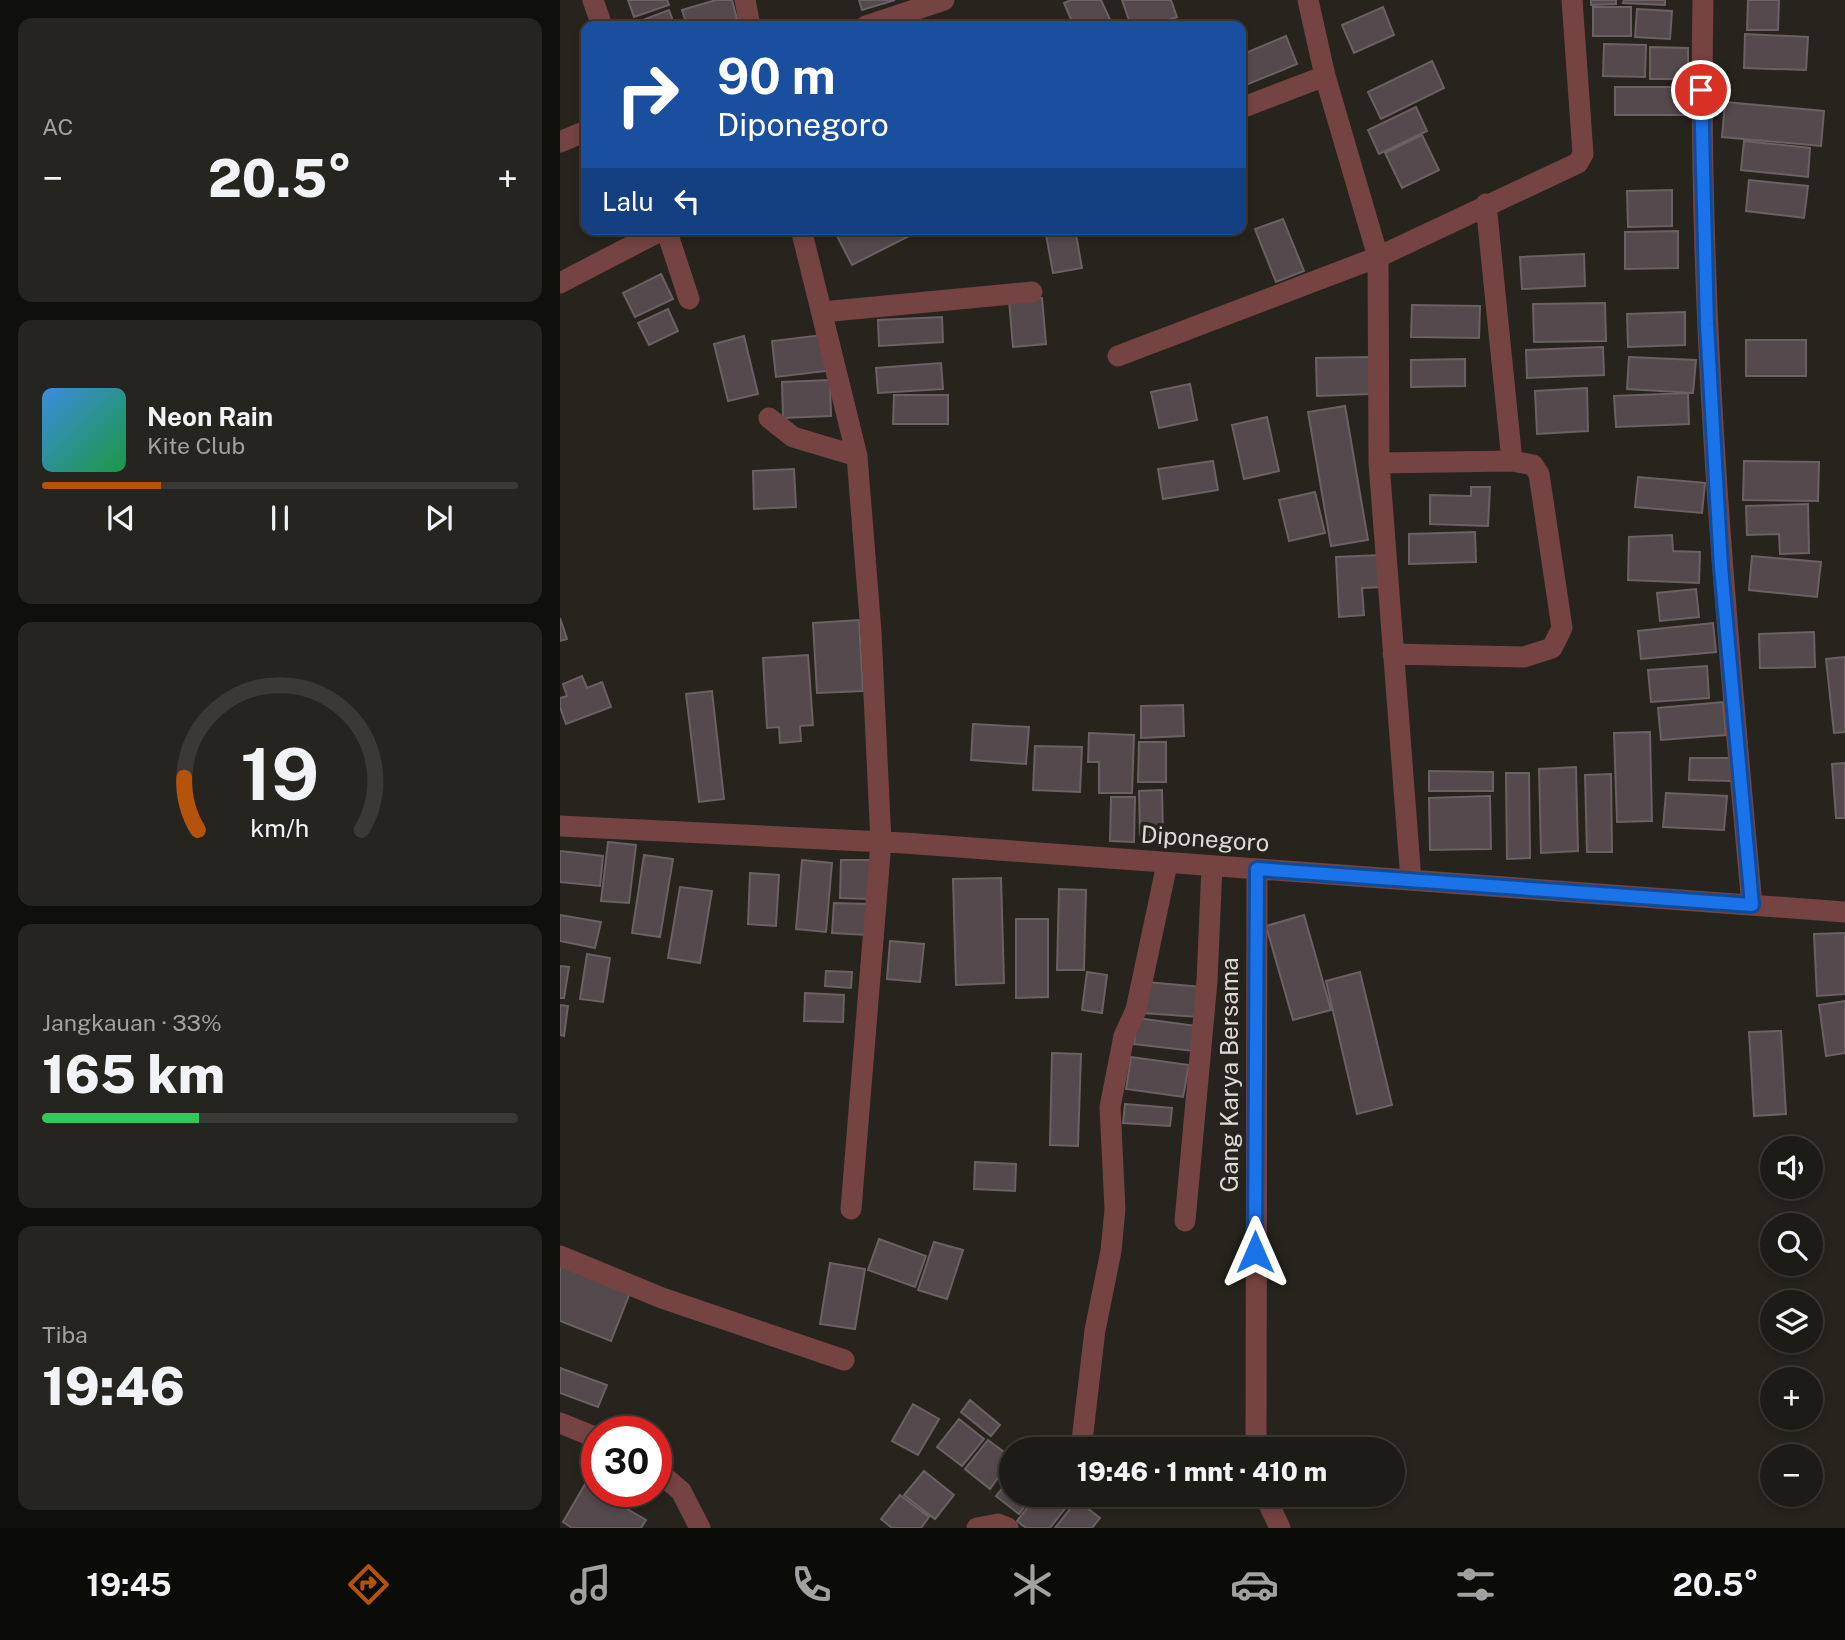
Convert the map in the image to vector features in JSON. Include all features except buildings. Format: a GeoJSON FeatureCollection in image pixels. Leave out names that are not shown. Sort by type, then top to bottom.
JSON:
{"type":"FeatureCollection","features":[{"type":"Feature","properties":{"kind":"street"},"geometry":{"type":"LineString","coordinates":[[593,0],[600,21]]}},
{"type":"Feature","properties":{"kind":"street"},"geometry":{"type":"LineString","coordinates":[[744,0],[749,21]]}},
{"type":"Feature","properties":{"kind":"street"},"geometry":{"type":"LineString","coordinates":[[881,21],[944,0]]}},
{"type":"Feature","properties":{"kind":"street"},"geometry":{"type":"LineString","coordinates":[[1308,0],[1325,76],[1378,257],[1379,463],[1411,880]]}},
{"type":"Feature","properties":{"kind":"street"},"geometry":{"type":"LineString","coordinates":[[1118,356],[1378,257],[1486,204],[1567,169],[1581,159],[1572,0]]}},
{"type":"Feature","properties":{"kind":"street"},"geometry":{"type":"LineString","coordinates":[[1703,0],[1701,112],[1708,337],[1721,567],[1752,905]]}},
{"type":"Feature","properties":{"kind":"street"},"geometry":{"type":"LineString","coordinates":[[1246,106],[1325,76]]}},
{"type":"Feature","properties":{"kind":"street"},"geometry":{"type":"LineString","coordinates":[[560,142],[581,133]]}},
{"type":"Feature","properties":{"kind":"street"},"geometry":{"type":"LineString","coordinates":[[1486,204],[1511,461]]}},
{"type":"Feature","properties":{"kind":"street"},"geometry":{"type":"LineString","coordinates":[[560,283],[653,235]]}},
{"type":"Feature","properties":{"kind":"street"},"geometry":{"type":"LineString","coordinates":[[667,235],[689,299]]}},
{"type":"Feature","properties":{"kind":"street"},"geometry":{"type":"LineString","coordinates":[[807,235],[822,312],[858,456],[871,632],[881,842],[851,1209]]}},
{"type":"Feature","properties":{"kind":"street"},"geometry":{"type":"LineString","coordinates":[[822,312],[1032,292]]}},
{"type":"Feature","properties":{"kind":"street"},"geometry":{"type":"LineString","coordinates":[[769,418],[793,437],[858,456]]}},
{"type":"Feature","properties":{"kind":"street"},"geometry":{"type":"LineString","coordinates":[[1379,463],[1511,461],[1533,465],[1539,474],[1562,628],[1552,648],[1524,657],[1394,654]]}},
{"type":"Feature","properties":{"kind":"street","name":"Diponegoro"},"geometry":{"type":"LineString","coordinates":[[560,826],[881,842],[1845,912]]}},
{"type":"Feature","properties":{"kind":"street"},"geometry":{"type":"LineString","coordinates":[[1082,1437],[1095,1329],[1114,1219],[1110,1107],[1124,1036],[1136,1010],[1167,864]]}},
{"type":"Feature","properties":{"kind":"street"},"geometry":{"type":"LineString","coordinates":[[1185,1222],[1207,981],[1212,866]]}},
{"type":"Feature","properties":{"kind":"street","name":"Gang Karya Bersama"},"geometry":{"type":"LineString","coordinates":[[1256,1437],[1257,869]]}},
{"type":"Feature","properties":{"kind":"street"},"geometry":{"type":"LineString","coordinates":[[560,1256],[662,1298],[844,1360]]}},
{"type":"Feature","properties":{"kind":"street"},"geometry":{"type":"LineString","coordinates":[[560,1423],[581,1432]]}},
{"type":"Feature","properties":{"kind":"street"},"geometry":{"type":"LineString","coordinates":[[672,1483],[681,1491],[700,1528]]}},
{"type":"Feature","properties":{"kind":"street"},"geometry":{"type":"LineString","coordinates":[[1270,1507],[1280,1528]]}},
{"type":"Feature","properties":{"kind":"street"},"geometry":{"type":"LineString","coordinates":[[977,1528],[998,1524],[1009,1528]]}},
{"type":"Feature","properties":{"kind":"route"},"geometry":{"type":"LineString","coordinates":[[1255,1252],[1257,869],[1752,905],[1721,567],[1707,324],[1701,90]]}}]}
